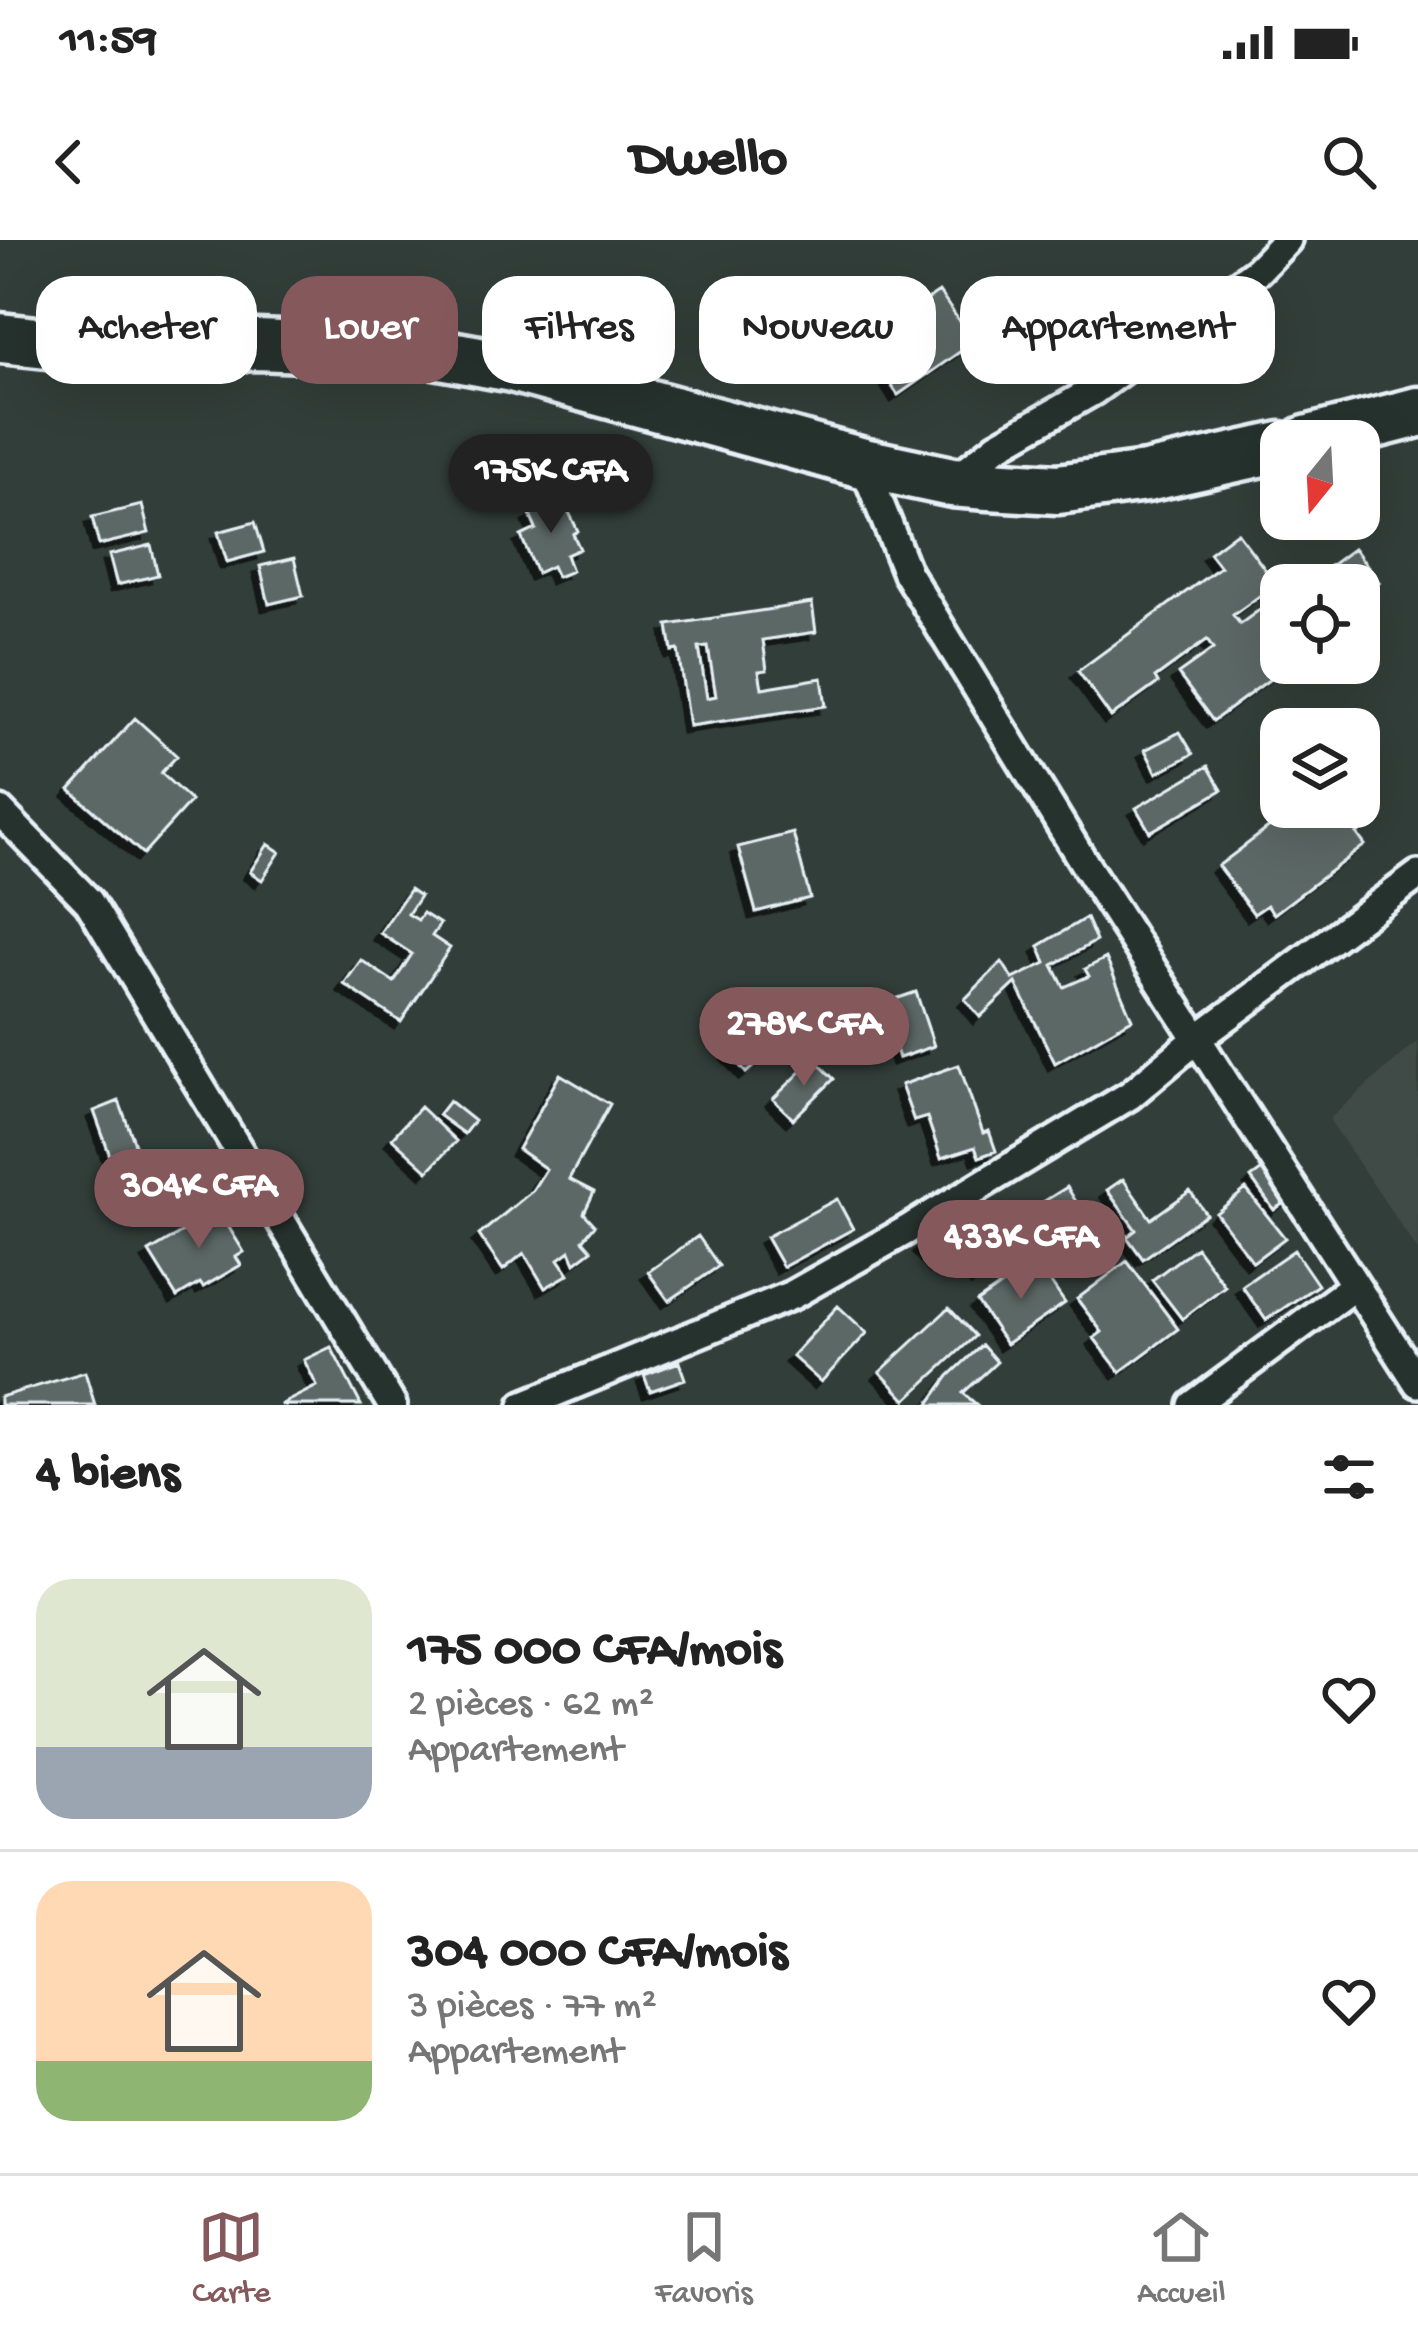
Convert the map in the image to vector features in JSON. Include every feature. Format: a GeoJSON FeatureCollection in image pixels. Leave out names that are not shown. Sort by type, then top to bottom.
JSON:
{"type":"FeatureCollection","features":[{"type":"Feature","properties":{"kind":"highway"},"geometry":{"type":"LineString","coordinates":[[0,338],[94,348],[257,345],[429,352],[512,367],[862,464],[952,482],[1058,488],[1146,477],[1260,452]]}},
{"type":"Feature","properties":{"kind":"highway"},"geometry":{"type":"LineString","coordinates":[[1380,422],[1418,412]]}},
{"type":"Feature","properties":{"kind":"street"},"geometry":{"type":"LineString","coordinates":[[952,482],[997,446],[1093,391],[1258,270],[1287,240]]}},
{"type":"Feature","properties":{"kind":"street"},"geometry":{"type":"LineString","coordinates":[[862,464],[907,573],[1418,1383]]}},
{"type":"Feature","properties":{"kind":"street"},"geometry":{"type":"LineString","coordinates":[[0,811],[89,902],[392,1405]]}},
{"type":"Feature","properties":{"kind":"street"},"geometry":{"type":"LineString","coordinates":[[524,1405],[792,1295],[1130,1095],[1197,1039],[1418,875]]}},
{"type":"Feature","properties":{"kind":"street"},"geometry":{"type":"LineString","coordinates":[[1193,1405],[1354,1286]]}},
{"type":"Feature","properties":{"kind":"shaded area"},"geometry":{"type":"Polygon","coordinates":[[[1418,1041],[1418,1251],[1329,1119],[1418,1041]]]}},
{"type":"Feature","properties":{"kind":"building"},"geometry":{"type":"Polygon","coordinates":[[[939,292],[960,322],[960,352],[936,368],[939,292]]]}},
{"type":"Feature","properties":{"kind":"building"},"geometry":{"type":"Polygon","coordinates":[[[890,384],[914,384],[898,395],[890,384]]]}},
{"type":"Feature","properties":{"kind":"building"},"geometry":{"type":"Polygon","coordinates":[[[548,488],[559,512],[567,508],[580,549],[566,555],[572,571],[557,577],[552,566],[537,573],[521,536],[536,529],[530,515],[537,512],[530,496],[548,488]]]}},
{"type":"Feature","properties":{"kind":"building"},"geometry":{"type":"Polygon","coordinates":[[[142,505],[149,533],[99,545],[92,517],[142,505]]]}},
{"type":"Feature","properties":{"kind":"building"},"geometry":{"type":"Polygon","coordinates":[[[255,522],[264,552],[227,562],[218,532],[255,522]]]}},
{"type":"Feature","properties":{"kind":"building"},"geometry":{"type":"Polygon","coordinates":[[[1237,532],[1261,564],[1260,596],[1233,615],[1240,624],[1260,609],[1263,684],[1213,721],[1178,674],[1213,649],[1207,640],[1111,717],[1078,671],[1220,567],[1209,553],[1237,532]]]}},
{"type":"Feature","properties":{"kind":"building"},"geometry":{"type":"Polygon","coordinates":[[[151,545],[158,575],[117,585],[109,555],[151,545]]]}},
{"type":"Feature","properties":{"kind":"building"},"geometry":{"type":"Polygon","coordinates":[[[1354,548],[1366,564],[1332,564],[1354,548]]]}},
{"type":"Feature","properties":{"kind":"building"},"geometry":{"type":"Polygon","coordinates":[[[294,558],[303,596],[269,604],[260,566],[294,558]]]}},
{"type":"Feature","properties":{"kind":"building"},"geometry":{"type":"Polygon","coordinates":[[[812,603],[816,632],[763,640],[767,670],[759,671],[762,688],[822,678],[826,706],[689,726],[678,650],[672,651],[668,625],[812,603]],[[708,647],[699,648],[707,698],[716,696],[708,647]]]}},
{"type":"Feature","properties":{"kind":"building"},"geometry":{"type":"Polygon","coordinates":[[[135,718],[177,756],[161,773],[191,801],[143,854],[70,790],[135,718]]]}},
{"type":"Feature","properties":{"kind":"building"},"geometry":{"type":"Polygon","coordinates":[[[1180,732],[1193,754],[1157,773],[1145,750],[1180,732]]]}},
{"type":"Feature","properties":{"kind":"building"},"geometry":{"type":"Polygon","coordinates":[[[1208,766],[1222,790],[1150,832],[1136,808],[1208,766]]]}},
{"type":"Feature","properties":{"kind":"building"},"geometry":{"type":"Polygon","coordinates":[[[1268,828],[1365,828],[1357,834],[1365,845],[1274,914],[1267,905],[1254,914],[1218,866],[1268,828]]]}},
{"type":"Feature","properties":{"kind":"building"},"geometry":{"type":"Polygon","coordinates":[[[793,833],[810,898],[756,912],[738,847],[793,833]]]}},
{"type":"Feature","properties":{"kind":"building"},"geometry":{"type":"Polygon","coordinates":[[[268,844],[280,852],[262,880],[250,872],[268,844]]]}},
{"type":"Feature","properties":{"kind":"building"},"geometry":{"type":"Polygon","coordinates":[[[410,889],[420,896],[408,914],[418,920],[423,913],[440,924],[432,936],[450,948],[401,1022],[344,984],[361,960],[394,982],[412,954],[380,933],[410,889]]]}},
{"type":"Feature","properties":{"kind":"building"},"geometry":{"type":"Polygon","coordinates":[[[1086,918],[1096,941],[1053,965],[1064,987],[1089,976],[1085,969],[1106,958],[1132,1019],[1055,1063],[1016,983],[980,1017],[965,999],[1002,962],[1013,979],[1046,963],[1039,946],[1086,918]]]}},
{"type":"Feature","properties":{"kind":"building"},"geometry":{"type":"Polygon","coordinates":[[[916,992],[934,1046],[899,1058],[881,1004],[916,992]]]}},
{"type":"Feature","properties":{"kind":"building"},"geometry":{"type":"Polygon","coordinates":[[[775,1003],[797,1029],[746,1073],[723,1046],[775,1003]]]}},
{"type":"Feature","properties":{"kind":"building"},"geometry":{"type":"Polygon","coordinates":[[[814,1059],[834,1079],[793,1119],[773,1099],[814,1059]]]}},
{"type":"Feature","properties":{"kind":"building"},"geometry":{"type":"Polygon","coordinates":[[[959,1065],[983,1133],[989,1131],[996,1151],[979,1157],[975,1147],[941,1158],[927,1117],[914,1121],[901,1085],[959,1065]]]}},
{"type":"Feature","properties":{"kind":"building"},"geometry":{"type":"Polygon","coordinates":[[[560,1074],[610,1104],[569,1179],[594,1192],[584,1213],[595,1225],[583,1240],[592,1250],[575,1263],[570,1251],[559,1259],[569,1274],[545,1288],[524,1253],[503,1270],[479,1235],[532,1191],[546,1169],[518,1149],[560,1074]]]}},
{"type":"Feature","properties":{"kind":"building"},"geometry":{"type":"Polygon","coordinates":[[[119,1101],[143,1166],[153,1162],[163,1190],[127,1203],[94,1111],[119,1101]]]}},
{"type":"Feature","properties":{"kind":"building"},"geometry":{"type":"Polygon","coordinates":[[[449,1101],[474,1121],[464,1134],[438,1115],[449,1101]]]}},
{"type":"Feature","properties":{"kind":"building"},"geometry":{"type":"Polygon","coordinates":[[[420,1107],[456,1141],[428,1171],[392,1138],[420,1107]]]}},
{"type":"Feature","properties":{"kind":"building"},"geometry":{"type":"Polygon","coordinates":[[[1265,1168],[1288,1200],[1274,1210],[1251,1178],[1265,1168]]]}},
{"type":"Feature","properties":{"kind":"building"},"geometry":{"type":"Polygon","coordinates":[[[1123,1179],[1151,1219],[1190,1191],[1206,1214],[1143,1259],[1127,1237],[1136,1230],[1107,1190],[1123,1179]]]}},
{"type":"Feature","properties":{"kind":"building"},"geometry":{"type":"Polygon","coordinates":[[[1067,1187],[1095,1232],[1048,1261],[1019,1217],[1067,1187]]]}},
{"type":"Feature","properties":{"kind":"building"},"geometry":{"type":"Polygon","coordinates":[[[1246,1189],[1285,1238],[1253,1262],[1216,1213],[1246,1189]]]}},
{"type":"Feature","properties":{"kind":"building"},"geometry":{"type":"Polygon","coordinates":[[[837,1199],[853,1229],[783,1267],[766,1237],[837,1199]]]}},
{"type":"Feature","properties":{"kind":"building"},"geometry":{"type":"Polygon","coordinates":[[[212,1200],[244,1252],[236,1257],[241,1265],[177,1297],[149,1252],[191,1227],[185,1216],[212,1200]]]}},
{"type":"Feature","properties":{"kind":"building"},"geometry":{"type":"Polygon","coordinates":[[[996,1209],[1023,1243],[978,1279],[956,1251],[937,1266],[920,1246],[937,1233],[948,1247],[996,1209]]]}},
{"type":"Feature","properties":{"kind":"building"},"geometry":{"type":"Polygon","coordinates":[[[698,1236],[719,1266],[669,1301],[648,1272],[698,1236]]]}},
{"type":"Feature","properties":{"kind":"building"},"geometry":{"type":"Polygon","coordinates":[[[1196,1247],[1225,1286],[1182,1319],[1152,1280],[1196,1247]]]}},
{"type":"Feature","properties":{"kind":"building"},"geometry":{"type":"Polygon","coordinates":[[[1294,1250],[1318,1285],[1266,1320],[1242,1286],[1294,1250]]]}},
{"type":"Feature","properties":{"kind":"building"},"geometry":{"type":"Polygon","coordinates":[[[1036,1261],[1065,1303],[1006,1344],[977,1302],[1036,1261]]]}},
{"type":"Feature","properties":{"kind":"building"},"geometry":{"type":"Polygon","coordinates":[[[1127,1261],[1178,1329],[1120,1372],[1094,1338],[1102,1332],[1077,1299],[1127,1261]]]}},
{"type":"Feature","properties":{"kind":"building"},"geometry":{"type":"Polygon","coordinates":[[[838,1306],[867,1333],[821,1382],[792,1356],[838,1306]]]}},
{"type":"Feature","properties":{"kind":"building"},"geometry":{"type":"Polygon","coordinates":[[[949,1308],[975,1336],[906,1400],[880,1372],[949,1308]]]}},
{"type":"Feature","properties":{"kind":"building"},"geometry":{"type":"Polygon","coordinates":[[[982,1345],[997,1362],[963,1393],[977,1405],[928,1405],[949,1376],[982,1345]]]}},
{"type":"Feature","properties":{"kind":"building"},"geometry":{"type":"Polygon","coordinates":[[[331,1347],[361,1405],[280,1405],[317,1386],[304,1360],[331,1347]]]}},
{"type":"Feature","properties":{"kind":"building"},"geometry":{"type":"Polygon","coordinates":[[[679,1362],[685,1379],[650,1391],[644,1375],[679,1362]]]}},
{"type":"Feature","properties":{"kind":"building"},"geometry":{"type":"Polygon","coordinates":[[[85,1372],[95,1405],[0,1405],[0,1397],[85,1372]]]}}]}
